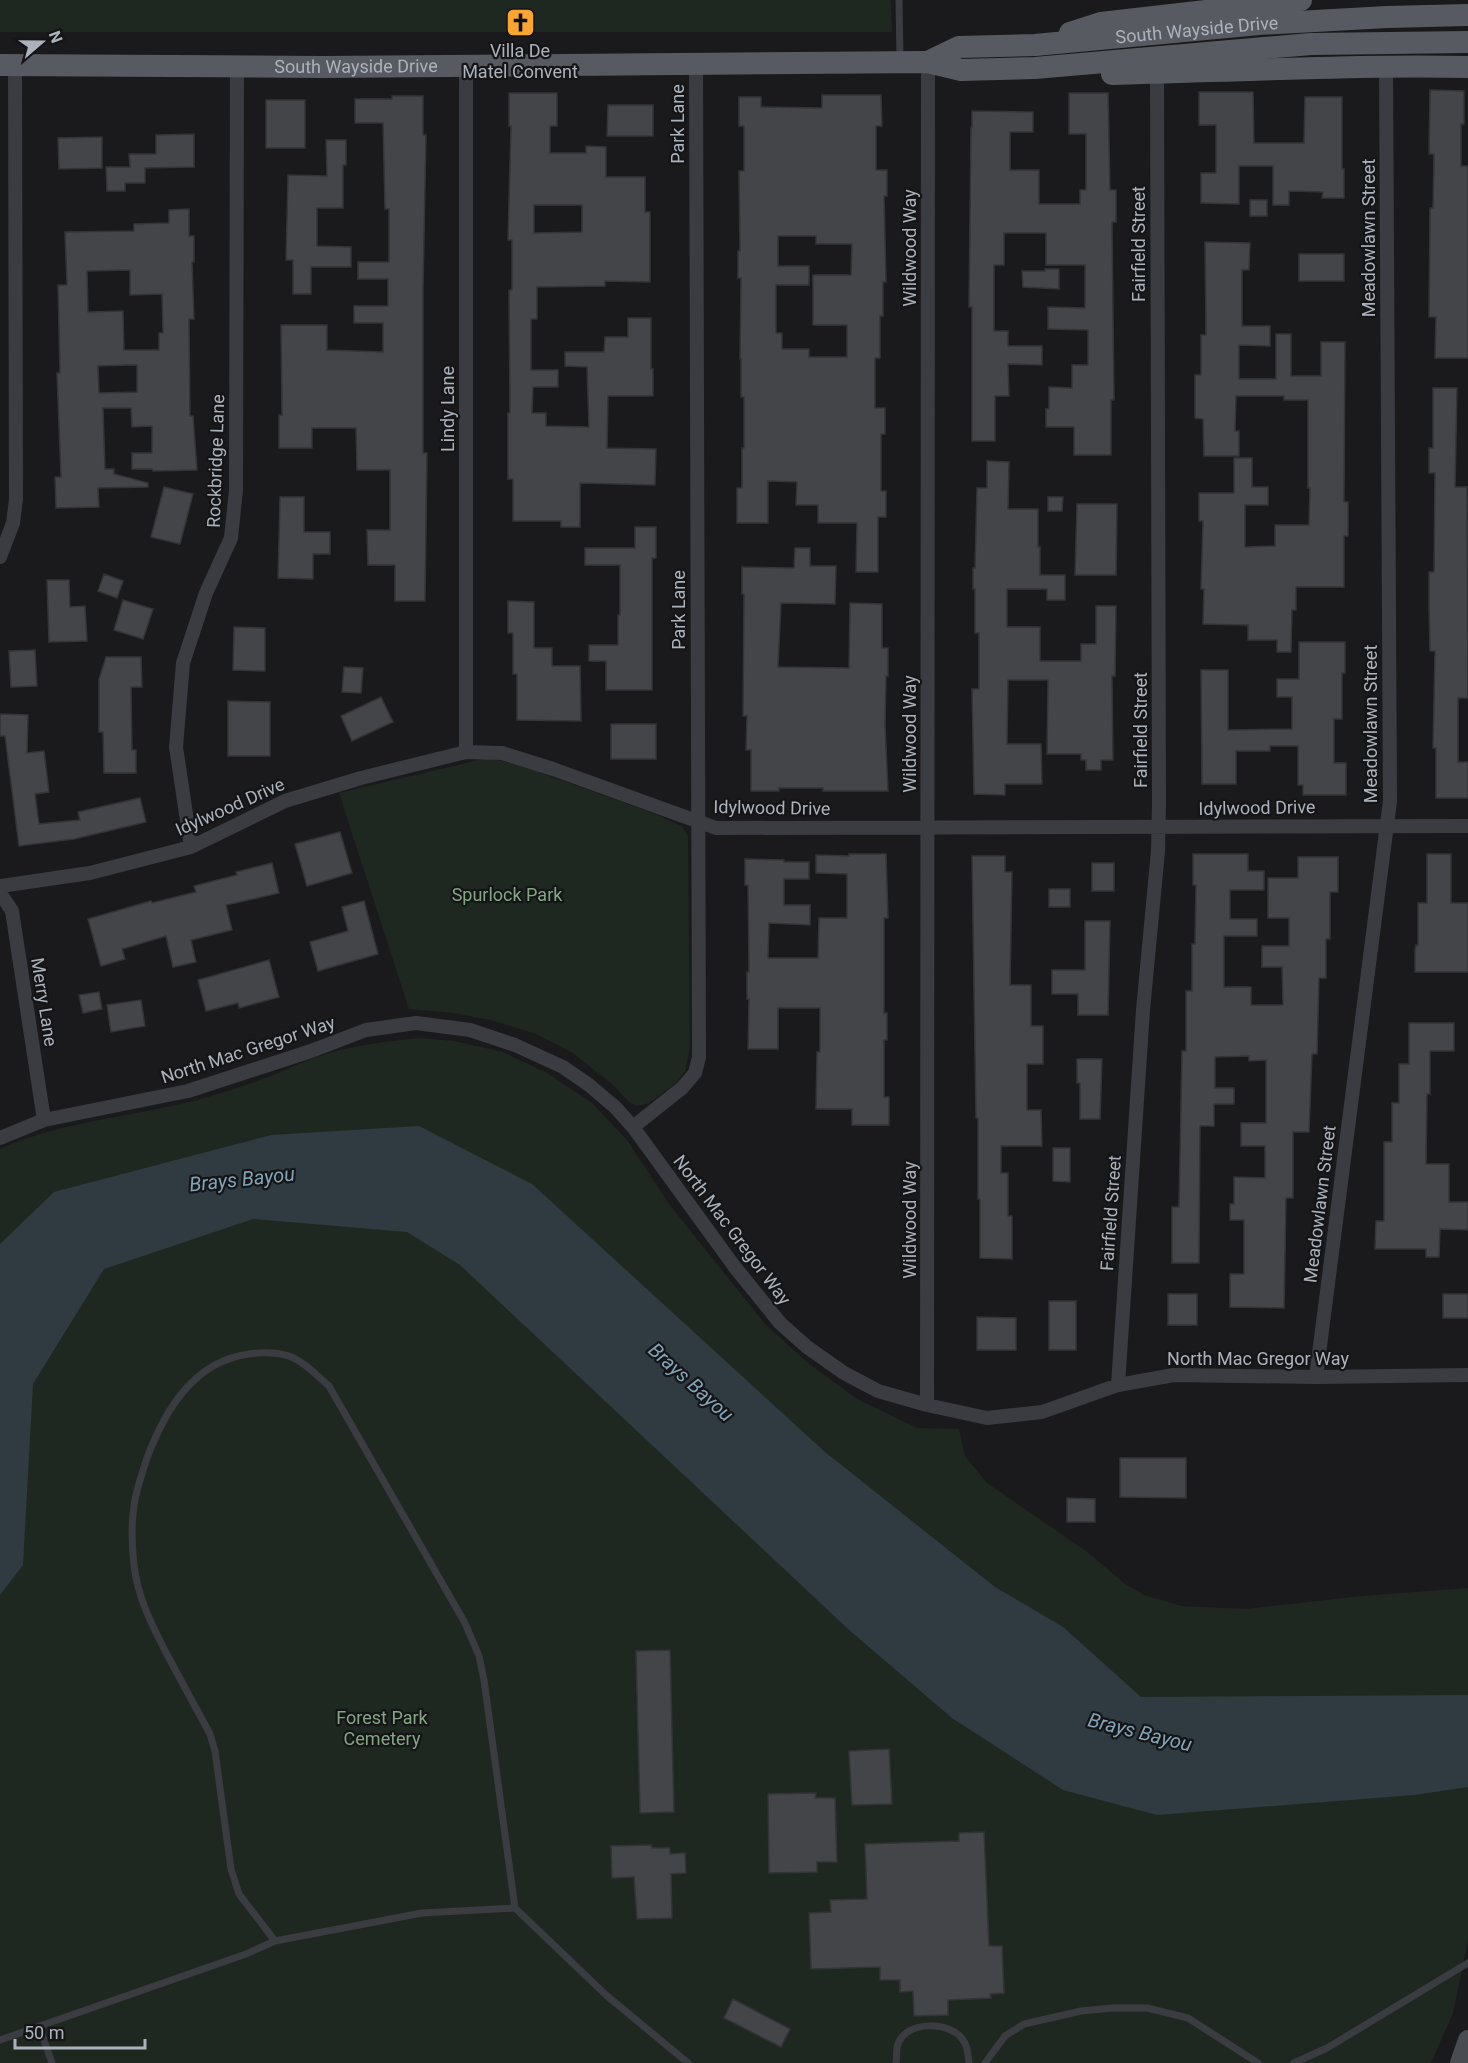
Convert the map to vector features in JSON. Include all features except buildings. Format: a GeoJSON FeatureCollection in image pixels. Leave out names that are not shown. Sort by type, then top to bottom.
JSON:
{"type":"FeatureCollection","features":[{"type":"Feature","properties":{"kind":"main road"},"geometry":{"type":"LineString","coordinates":[[1035,45],[1101,23],[1300,0]]}},
{"type":"Feature","properties":{"kind":"main road","name":"South Wayside Drive"},"geometry":{"type":"LineString","coordinates":[[928,62],[959,47],[1035,45],[1259,24],[1468,15]]}},
{"type":"Feature","properties":{"kind":"main road","name":"South Wayside Drive"},"geometry":{"type":"LineString","coordinates":[[8,65],[322,67],[928,62],[961,70],[1035,68],[1311,44],[1468,42]]}},
{"type":"Feature","properties":{"kind":"main road"},"geometry":{"type":"LineString","coordinates":[[1035,68],[1105,75],[1386,66],[1468,67]]}},
{"type":"Feature","properties":{"kind":"main road"},"geometry":{"type":"LineString","coordinates":[[1460,2063],[1468,2040]]}},
{"type":"Feature","properties":{"kind":"street","name":"Wildwood Way"},"geometry":{"type":"LineString","coordinates":[[927,1405],[928,62]]}},
{"type":"Feature","properties":{"kind":"street"},"geometry":{"type":"LineString","coordinates":[[0,557],[13,523],[16,499],[8,65]]}},
{"type":"Feature","properties":{"kind":"street","name":"Park Lane"},"geometry":{"type":"LineString","coordinates":[[633,1127],[682,1088],[695,1073],[699,1057],[696,65]]}},
{"type":"Feature","properties":{"kind":"street","name":"Rockbridge Lane"},"geometry":{"type":"LineString","coordinates":[[192,847],[176,747],[183,663],[206,593],[231,538],[236,490],[237,66]]}},
{"type":"Feature","properties":{"kind":"street","name":"Lindy Lane"},"geometry":{"type":"LineString","coordinates":[[466,66],[466,752]]}},
{"type":"Feature","properties":{"kind":"street","name":"Meadowlawn Street"},"geometry":{"type":"LineString","coordinates":[[1316,1377],[1390,801],[1386,66]]}},
{"type":"Feature","properties":{"kind":"street","name":"Fairfield Street"},"geometry":{"type":"LineString","coordinates":[[1118,1385],[1143,1010],[1158,851],[1157,73]]}},
{"type":"Feature","properties":{"kind":"street","name":"Idylwood Drive"},"geometry":{"type":"LineString","coordinates":[[0,886],[90,873],[192,847],[285,801],[361,778],[466,752],[502,753],[716,828],[1468,826]]}},
{"type":"Feature","properties":{"kind":"street","name":"Merry Lane"},"geometry":{"type":"LineString","coordinates":[[0,893],[12,912],[44,1120]]}},
{"type":"Feature","properties":{"kind":"street","name":"North Mac Gregor Way"},"geometry":{"type":"LineString","coordinates":[[0,1138],[44,1120],[188,1091],[311,1051],[366,1030],[417,1023],[470,1030],[514,1045],[563,1067],[615,1107],[633,1127],[734,1266],[780,1323],[807,1347],[844,1373],[878,1391],[927,1405],[987,1418],[1042,1412],[1118,1385],[1174,1375],[1316,1377],[1468,1375]]}},
{"type":"Feature","properties":{"kind":"lane"},"geometry":{"type":"LineString","coordinates":[[899,0],[900,62]]}},
{"type":"Feature","properties":{"kind":"lane"},"geometry":{"type":"LineString","coordinates":[[274,1941],[239,1894],[231,1869],[215,1751],[210,1734],[150,1622],[140,1597],[134,1566],[134,1507],[140,1478],[163,1421],[174,1401],[194,1379],[216,1364],[248,1354],[264,1352],[290,1356],[329,1386],[465,1623],[479,1656],[484,1680],[515,1908],[606,1995],[688,2063]]}},
{"type":"Feature","properties":{"kind":"lane"},"geometry":{"type":"LineString","coordinates":[[0,2040],[246,1954],[274,1941],[422,1913],[515,1908]]}},
{"type":"Feature","properties":{"kind":"lane"},"geometry":{"type":"LineString","coordinates":[[1294,2063],[1326,2048],[1468,1963]]}},
{"type":"Feature","properties":{"kind":"lane"},"geometry":{"type":"LineString","coordinates":[[985,2063],[1005,2036],[1024,2024],[1081,2011],[1147,2008],[1188,2018],[1258,2063]]}},
{"type":"Feature","properties":{"kind":"lane"},"geometry":{"type":"LineString","coordinates":[[39,2026],[52,2063]]}},
{"type":"Feature","properties":{"kind":"lane"},"geometry":{"type":"LineString","coordinates":[[897,2063],[898,2044],[904,2034],[930,2026],[944,2027],[963,2040],[969,2063]]}},
{"type":"Feature","properties":{"kind":"green space","name":"Villa De Matel Convent"},"geometry":{"type":"Polygon","coordinates":[[[0,0],[891,0],[892,32],[0,32],[0,0]]]}},
{"type":"Feature","properties":{"kind":"green space","name":"Spurlock Park"},"geometry":{"type":"Polygon","coordinates":[[[487,758],[516,764],[658,815],[683,827],[688,837],[690,1047],[685,1071],[676,1083],[649,1103],[638,1106],[630,1103],[613,1085],[573,1053],[536,1034],[491,1020],[453,1013],[409,1009],[339,793],[487,758]]]}},
{"type":"Feature","properties":{"kind":"green space","name":"Forest Park Cemetery"},"geometry":{"type":"Polygon","coordinates":[[[418,1038],[454,1041],[503,1052],[547,1073],[592,1103],[627,1140],[669,1204],[765,1324],[808,1363],[857,1399],[917,1428],[959,1429],[965,1456],[987,1483],[1086,1551],[1125,1584],[1144,1595],[1181,1606],[1246,1609],[1362,1596],[1468,1588],[1468,1940],[1453,2013],[1431,2063],[0,2063],[0,1149],[49,1131],[204,1098],[250,1084],[332,1052],[369,1044],[418,1038]]]}},
{"type":"Feature","properties":{"kind":"water","name":"Brays Bayou"},"geometry":{"type":"Polygon","coordinates":[[[419,1126],[532,1184],[825,1452],[995,1587],[1063,1627],[1141,1697],[1468,1695],[1468,1787],[1414,1795],[1157,1815],[1063,1790],[952,1718],[848,1629],[460,1265],[407,1232],[253,1219],[104,1269],[33,1384],[23,1565],[0,1595],[0,1244],[54,1192],[271,1135],[419,1126]]]}},
{"type":"Feature","properties":{"kind":"place","name":"Villa De Matel Convent"},"geometry":{"type":"Point","coordinates":[520,22]}}]}
